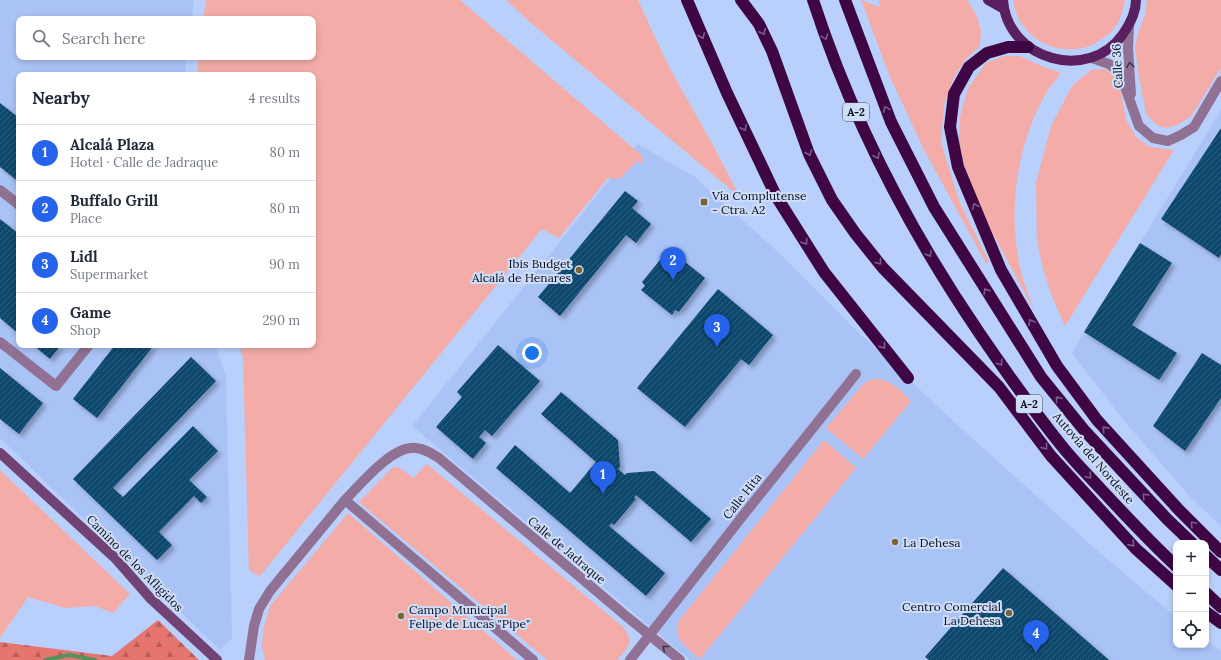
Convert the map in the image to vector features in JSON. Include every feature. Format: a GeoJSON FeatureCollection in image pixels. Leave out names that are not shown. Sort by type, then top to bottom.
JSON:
{"type":"FeatureCollection","features":[{"type":"Feature","properties":{"kind":"highway"},"geometry":{"type":"LineString","coordinates":[[687,0],[727,93],[776,196],[824,272],[908,378]]}},
{"type":"Feature","properties":{"kind":"highway"},"geometry":{"type":"LineString","coordinates":[[741,0],[759,24],[772,51],[808,154],[832,200],[855,233],[883,268],[999,387],[1051,456],[1136,549],[1173,582]]}},
{"type":"Feature","properties":{"kind":"highway","name":"Autovía del Nordeste"},"geometry":{"type":"LineString","coordinates":[[813,0],[828,45],[865,133],[909,220],[954,295],[1028,403],[1062,446],[1147,538],[1173,563]]}},
{"type":"Feature","properties":{"kind":"highway","name":"Autovía del Nordeste"},"geometry":{"type":"LineString","coordinates":[[845,0],[891,122],[934,207],[1041,377],[1084,430],[1167,519],[1189,540]]}},
{"type":"Feature","properties":{"kind":"highway"},"geometry":{"type":"LineString","coordinates":[[1028,47],[1008,48],[987,53],[969,67],[954,94],[950,128],[958,167],[1001,270],[1057,366],[1097,420],[1179,510],[1221,552]]}},
{"type":"Feature","properties":{"kind":"highway"},"geometry":{"type":"LineString","coordinates":[[1209,559],[1221,570]]}},
{"type":"Feature","properties":{"kind":"highway"},"geometry":{"type":"LineString","coordinates":[[1209,596],[1221,607]]}},
{"type":"Feature","properties":{"kind":"highway"},"geometry":{"type":"LineString","coordinates":[[1209,614],[1221,623]]}},
{"type":"Feature","properties":{"kind":"main road"},"geometry":{"type":"LineString","coordinates":[[988,0],[1004,4],[1009,23],[1017,36],[1028,47],[1044,56],[1062,61],[1092,58],[1119,40],[1129,26],[1136,6],[1136,0]]}},
{"type":"Feature","properties":{"kind":"street","name":"Calle 36"},"geometry":{"type":"LineString","coordinates":[[1129,26],[1128,48],[1132,104]]}},
{"type":"Feature","properties":{"kind":"street","name":"Calle 36"},"geometry":{"type":"LineString","coordinates":[[1092,58],[1109,64],[1120,73],[1139,126],[1153,138],[1168,141],[1194,127],[1221,82]]}},
{"type":"Feature","properties":{"kind":"street"},"geometry":{"type":"LineString","coordinates":[[0,190],[16,203]]}},
{"type":"Feature","properties":{"kind":"street"},"geometry":{"type":"LineString","coordinates":[[0,342],[56,386],[87,348]]}},
{"type":"Feature","properties":{"kind":"street","name":"Calle Hita"},"geometry":{"type":"LineString","coordinates":[[630,660],[856,374]]}},
{"type":"Feature","properties":{"kind":"street","name":"Calle de Jadraque"},"geometry":{"type":"LineString","coordinates":[[249,660],[254,626],[259,609],[270,591],[345,500],[379,465],[403,450],[414,448],[427,450],[439,458],[680,660]]}},
{"type":"Feature","properties":{"kind":"street","name":"Camino de los Afligidos"},"geometry":{"type":"LineString","coordinates":[[0,453],[115,558],[150,598],[217,660]]}},
{"type":"Feature","properties":{"kind":"street"},"geometry":{"type":"LineString","coordinates":[[345,500],[533,660]]}},
{"type":"Feature","properties":{"kind":"shaded area"},"geometry":{"type":"Polygon","coordinates":[[[0,0],[194,0],[192,16],[16,16],[16,60],[187,60],[185,72],[16,72],[16,348],[216,348],[226,376],[232,638],[220,650],[0,438],[0,0]]]}},
{"type":"Feature","properties":{"kind":"shaded area"},"geometry":{"type":"Polygon","coordinates":[[[206,0],[460,0],[640,154],[643,160],[641,164],[637,161],[620,179],[608,178],[559,238],[542,229],[260,576],[249,571],[243,358],[240,348],[316,348],[316,72],[197,72],[199,60],[316,60],[316,16],[203,16],[206,0]]]}},
{"type":"Feature","properties":{"kind":"shaded area"},"geometry":{"type":"Polygon","coordinates":[[[506,0],[638,0],[667,63],[740,197],[532,24],[506,0]]]}},
{"type":"Feature","properties":{"kind":"shaded area"},"geometry":{"type":"Polygon","coordinates":[[[861,0],[880,7],[879,0],[967,0],[977,16],[981,31],[980,46],[966,59],[954,77],[944,105],[941,142],[959,201],[989,262],[986,263],[925,152],[890,77],[861,0]]]}},
{"type":"Feature","properties":{"kind":"shaded area"},"geometry":{"type":"Polygon","coordinates":[[[1013,0],[1125,0],[1119,20],[1115,28],[1110,33],[1091,45],[1079,49],[1066,49],[1043,43],[1032,36],[1017,15],[1013,0]]]}},
{"type":"Feature","properties":{"kind":"shaded area"},"geometry":{"type":"Polygon","coordinates":[[[1147,0],[1221,0],[1221,68],[1191,116],[1178,125],[1164,128],[1155,124],[1146,113],[1135,47],[1139,30],[1145,15],[1147,0]]]}},
{"type":"Feature","properties":{"kind":"shaded area"},"geometry":{"type":"Polygon","coordinates":[[[1004,56],[1020,56],[1061,73],[1047,92],[1035,116],[1021,160],[1017,183],[1015,230],[1017,253],[1022,276],[1033,308],[992,232],[966,173],[959,142],[960,117],[968,88],[986,63],[1004,56]]]}},
{"type":"Feature","properties":{"kind":"shaded area"},"geometry":{"type":"Polygon","coordinates":[[[1105,69],[1115,75],[1119,84],[1127,122],[1137,138],[1150,147],[1174,150],[1065,326],[1053,299],[1043,269],[1037,241],[1036,183],[1051,126],[1072,86],[1091,70],[1105,69]]]}},
{"type":"Feature","properties":{"kind":"shaded area"},"geometry":{"type":"Polygon","coordinates":[[[1221,110],[1221,526],[1192,499],[1125,422],[1072,353],[1221,110]]]}},
{"type":"Feature","properties":{"kind":"shaded area"},"geometry":{"type":"Polygon","coordinates":[[[638,144],[695,177],[779,253],[854,328],[963,430],[1099,552],[1173,614],[1173,648],[1209,648],[1209,642],[1221,651],[1221,660],[690,660],[412,426],[638,144]]]}},
{"type":"Feature","properties":{"kind":"shaded area"},"geometry":{"type":"Polygon","coordinates":[[[878,379],[893,384],[911,401],[863,459],[826,428],[864,383],[870,380],[878,379]]]}},
{"type":"Feature","properties":{"kind":"shaded area"},"geometry":{"type":"Polygon","coordinates":[[[824,440],[856,468],[700,659],[683,644],[680,639],[677,629],[678,622],[824,440]]]}},
{"type":"Feature","properties":{"kind":"shaded area"},"geometry":{"type":"Polygon","coordinates":[[[427,464],[623,627],[627,632],[630,641],[625,651],[617,660],[547,660],[359,502],[393,467],[400,468],[413,478],[427,464]]]}},
{"type":"Feature","properties":{"kind":"shaded area"},"geometry":{"type":"Polygon","coordinates":[[[0,470],[130,594],[113,613],[95,606],[65,608],[28,597],[0,638],[0,470]]]}},
{"type":"Feature","properties":{"kind":"shaded area"},"geometry":{"type":"Polygon","coordinates":[[[348,513],[517,660],[265,660],[262,647],[263,630],[270,606],[348,513]]]}},
{"type":"Feature","properties":{"kind":"green space"},"geometry":{"type":"Polygon","coordinates":[[[158,620],[199,660],[0,660],[0,642],[112,656],[158,620]]]}},
{"type":"Feature","properties":{"kind":"building"},"geometry":{"type":"Polygon","coordinates":[[[0,103],[16,116],[16,180],[0,167],[0,103]]]}},
{"type":"Feature","properties":{"kind":"building"},"geometry":{"type":"Polygon","coordinates":[[[1221,128],[1221,254],[1219,258],[1161,219],[1221,128]]]}},
{"type":"Feature","properties":{"kind":"building","name":"Ibis Budget Alcalá de Henares"},"geometry":{"type":"Polygon","coordinates":[[[625,191],[638,201],[632,208],[651,224],[636,243],[626,235],[560,316],[538,297],[625,191]]]}},
{"type":"Feature","properties":{"kind":"building"},"geometry":{"type":"Polygon","coordinates":[[[0,219],[16,232],[16,331],[0,318],[0,219]]]}},
{"type":"Feature","properties":{"kind":"building"},"geometry":{"type":"Polygon","coordinates":[[[1140,243],[1172,263],[1132,325],[1177,353],[1159,380],[1084,332],[1140,243]]]}},
{"type":"Feature","properties":{"kind":"building"},"geometry":{"type":"Polygon","coordinates":[[[669,249],[705,278],[679,312],[675,310],[672,315],[641,290],[645,286],[642,282],[669,249]]]}},
{"type":"Feature","properties":{"kind":"building"},"geometry":{"type":"Polygon","coordinates":[[[718,289],[773,335],[749,365],[741,359],[685,427],[637,388],[718,289]]]}},
{"type":"Feature","properties":{"kind":"building"},"geometry":{"type":"Polygon","coordinates":[[[498,345],[540,381],[492,436],[485,430],[479,437],[486,443],[473,459],[436,427],[462,397],[457,392],[498,345]]]}},
{"type":"Feature","properties":{"kind":"building"},"geometry":{"type":"Polygon","coordinates":[[[37,348],[59,348],[50,359],[37,348]]]}},
{"type":"Feature","properties":{"kind":"building"},"geometry":{"type":"Polygon","coordinates":[[[113,348],[152,348],[97,418],[73,399],[113,348]]]}},
{"type":"Feature","properties":{"kind":"building"},"geometry":{"type":"Polygon","coordinates":[[[1202,353],[1221,365],[1221,398],[1185,451],[1153,426],[1202,353]]]}},
{"type":"Feature","properties":{"kind":"building"},"geometry":{"type":"Polygon","coordinates":[[[191,357],[216,381],[113,488],[123,497],[193,426],[218,451],[189,480],[207,497],[201,503],[194,496],[159,532],[172,545],[157,560],[73,479],[191,357]]]}},
{"type":"Feature","properties":{"kind":"building"},"geometry":{"type":"Polygon","coordinates":[[[0,368],[43,403],[19,434],[0,419],[0,368]]]}},
{"type":"Feature","properties":{"kind":"building"},"geometry":{"type":"Polygon","coordinates":[[[561,392],[618,440],[620,467],[618,469],[625,475],[627,473],[654,471],[711,519],[691,542],[636,495],[634,498],[636,499],[614,525],[612,523],[609,526],[665,573],[646,596],[496,468],[515,445],[570,493],[596,462],[541,414],[561,392]]]}},
{"type":"Feature","properties":{"kind":"building","name":"Centro Comercial La Dehesa"},"geometry":{"type":"Polygon","coordinates":[[[1003,568],[1109,660],[929,660],[925,657],[1003,568]]]}},
{"type":"Feature","properties":{"kind":"waterway"},"geometry":{"type":"LineString","coordinates":[[45,660],[69,655],[95,660]]}},
{"type":"Feature","properties":{"kind":"place","name":"Vía Complutense - Ctra. A2"},"geometry":{"type":"Point","coordinates":[704,202]}},
{"type":"Feature","properties":{"kind":"place","name":"Ibis Budget Alcalá de Henares"},"geometry":{"type":"Point","coordinates":[579,270]}},
{"type":"Feature","properties":{"kind":"place","name":"Buffalo Grill"},"geometry":{"type":"Point","coordinates":[673,280]}},
{"type":"Feature","properties":{"kind":"place","name":"Lidl"},"geometry":{"type":"Point","coordinates":[717,347]}},
{"type":"Feature","properties":{"kind":"place","name":"Alcalá Plaza"},"geometry":{"type":"Point","coordinates":[603,494]}},
{"type":"Feature","properties":{"kind":"place","name":"La Dehesa"},"geometry":{"type":"Point","coordinates":[895,542]}},
{"type":"Feature","properties":{"kind":"place","name":"Centro Comercial La Dehesa"},"geometry":{"type":"Point","coordinates":[1009,613]}},
{"type":"Feature","properties":{"kind":"place","name":"Campo Municipal Felipe de Lucas \"Pipe\""},"geometry":{"type":"Point","coordinates":[401,616]}},
{"type":"Feature","properties":{"kind":"place","name":"Game"},"geometry":{"type":"Point","coordinates":[1036,653]}}]}
